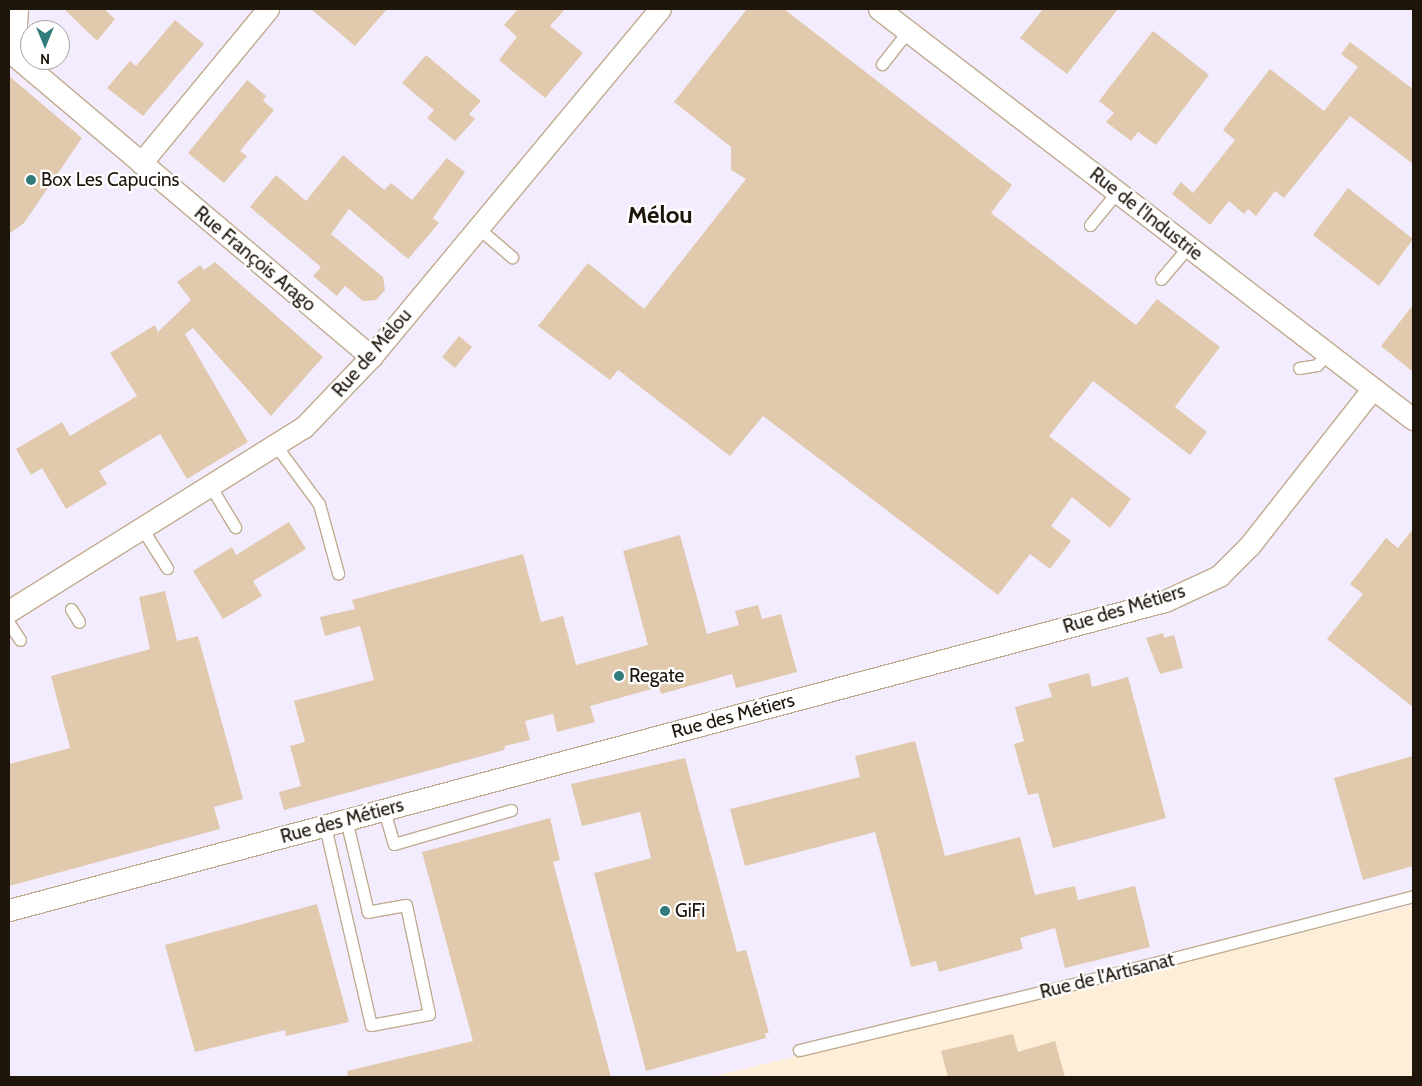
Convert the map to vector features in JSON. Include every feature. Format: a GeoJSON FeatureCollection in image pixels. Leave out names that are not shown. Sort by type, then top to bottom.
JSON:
{"type":"FeatureCollection","features":[{"type":"Feature","properties":{"kind":"street","name":"Rue François Arago"},"geometry":{"type":"LineString","coordinates":[[17,9],[14,55],[371,356]]}},
{"type":"Feature","properties":{"kind":"street"},"geometry":{"type":"LineString","coordinates":[[141,163],[268,9]]}},
{"type":"Feature","properties":{"kind":"street","name":"Rue de Mélou"},"geometry":{"type":"LineString","coordinates":[[9,611],[277,447],[328,404],[371,356],[660,9]]}},
{"type":"Feature","properties":{"kind":"street","name":"Rue de l'Industrie"},"geometry":{"type":"LineString","coordinates":[[880,9],[1413,419]]}},
{"type":"Feature","properties":{"kind":"street","name":"Rue des Métiers"},"geometry":{"type":"LineString","coordinates":[[9,910],[1165,601],[1219,576],[1250,545],[1373,388]]}},
{"type":"Feature","properties":{"kind":"lane"},"geometry":{"type":"LineString","coordinates":[[882,64],[908,31]]}},
{"type":"Feature","properties":{"kind":"lane"},"geometry":{"type":"LineString","coordinates":[[1090,225],[1117,192]]}},
{"type":"Feature","properties":{"kind":"lane"},"geometry":{"type":"LineString","coordinates":[[478,228],[512,257]]}},
{"type":"Feature","properties":{"kind":"lane"},"geometry":{"type":"LineString","coordinates":[[1161,279],[1188,247]]}},
{"type":"Feature","properties":{"kind":"lane"},"geometry":{"type":"LineString","coordinates":[[1299,368],[1317,365],[1328,353]]}},
{"type":"Feature","properties":{"kind":"lane"},"geometry":{"type":"LineString","coordinates":[[277,447],[319,504],[338,573]]}},
{"type":"Feature","properties":{"kind":"lane"},"geometry":{"type":"LineString","coordinates":[[211,487],[234,526]]}},
{"type":"Feature","properties":{"kind":"lane"},"geometry":{"type":"LineString","coordinates":[[143,530],[167,568]]}},
{"type":"Feature","properties":{"kind":"lane"},"geometry":{"type":"LineString","coordinates":[[71,609],[79,622]]}},
{"type":"Feature","properties":{"kind":"lane"},"geometry":{"type":"LineString","coordinates":[[9,623],[20,640]]}},
{"type":"Feature","properties":{"kind":"lane"},"geometry":{"type":"LineString","coordinates":[[384,810],[394,844],[511,810]]}},
{"type":"Feature","properties":{"kind":"lane"},"geometry":{"type":"LineString","coordinates":[[325,826],[371,1025],[429,1014],[406,905],[368,912],[346,820]]}},
{"type":"Feature","properties":{"kind":"lane","name":"Rue de l'Artisanat"},"geometry":{"type":"LineString","coordinates":[[798,1050],[1054,989],[1413,896]]}},
{"type":"Feature","properties":{"kind":"shaded area"},"geometry":{"type":"Polygon","coordinates":[[[9,9],[1413,9],[1413,905],[710,1077],[9,1077],[9,9]]]}},
{"type":"Feature","properties":{"kind":"shaded area"},"geometry":{"type":"Polygon","coordinates":[[[1413,905],[1413,1077],[710,1077],[1055,995],[1413,905]]]}},
{"type":"Feature","properties":{"kind":"building"},"geometry":{"type":"Polygon","coordinates":[[[64,9],[104,9],[115,19],[97,41],[64,9]]]}},
{"type":"Feature","properties":{"kind":"building"},"geometry":{"type":"Polygon","coordinates":[[[311,9],[387,9],[355,46],[311,9]]]}},
{"type":"Feature","properties":{"kind":"building"},"geometry":{"type":"Polygon","coordinates":[[[518,9],[565,9],[550,26],[583,53],[545,98],[499,60],[517,37],[504,25],[518,9]]]}},
{"type":"Feature","properties":{"kind":"building"},"geometry":{"type":"Polygon","coordinates":[[[747,9],[784,9],[1012,185],[991,213],[1136,325],[1157,299],[1220,347],[1175,407],[1207,432],[1190,455],[1093,381],[1049,436],[1131,499],[1110,528],[1072,497],[1051,526],[1071,541],[1050,569],[1030,554],[998,595],[763,416],[730,456],[618,370],[610,380],[538,326],[588,263],[644,309],[746,179],[731,170],[731,147],[674,102],[747,9]]]}},
{"type":"Feature","properties":{"kind":"building"},"geometry":{"type":"Polygon","coordinates":[[[1043,9],[1118,9],[1067,74],[1020,38],[1043,9]]]}},
{"type":"Feature","properties":{"kind":"building"},"geometry":{"type":"Polygon","coordinates":[[[175,20],[204,44],[143,116],[107,88],[130,61],[136,66],[175,20]]]}},
{"type":"Feature","properties":{"kind":"building"},"geometry":{"type":"Polygon","coordinates":[[[1153,31],[1209,75],[1156,145],[1138,132],[1131,141],[1106,122],[1114,113],[1099,101],[1153,31]]]}},
{"type":"Feature","properties":{"kind":"building"},"geometry":{"type":"Polygon","coordinates":[[[1350,42],[1413,89],[1413,164],[1350,116],[1284,198],[1275,191],[1256,216],[1248,209],[1244,214],[1229,201],[1210,225],[1172,194],[1181,182],[1193,193],[1235,140],[1223,130],[1270,69],[1324,111],[1358,67],[1341,54],[1350,42]]]}},
{"type":"Feature","properties":{"kind":"building"},"geometry":{"type":"Polygon","coordinates":[[[426,55],[481,101],[469,114],[475,119],[455,141],[427,118],[434,110],[402,83],[426,55]]]}},
{"type":"Feature","properties":{"kind":"building","name":"Box Les Capucins"},"geometry":{"type":"Polygon","coordinates":[[[9,76],[82,138],[24,223],[9,234],[9,76]]]}},
{"type":"Feature","properties":{"kind":"building"},"geometry":{"type":"Polygon","coordinates":[[[247,80],[266,96],[263,101],[274,110],[240,151],[247,156],[224,183],[188,153],[247,80]]]}},
{"type":"Feature","properties":{"kind":"building"},"geometry":{"type":"Polygon","coordinates":[[[343,155],[384,190],[391,183],[412,200],[447,158],[465,172],[433,218],[439,223],[408,259],[349,209],[331,234],[383,277],[385,290],[376,300],[363,301],[345,286],[337,296],[313,276],[321,267],[250,207],[276,175],[306,201],[343,155]]]}},
{"type":"Feature","properties":{"kind":"building"},"geometry":{"type":"Polygon","coordinates":[[[1348,188],[1413,239],[1379,286],[1313,235],[1348,188]]]}},
{"type":"Feature","properties":{"kind":"building"},"geometry":{"type":"Polygon","coordinates":[[[215,262],[323,357],[271,416],[193,328],[185,334],[248,442],[187,479],[160,434],[99,471],[107,484],[66,509],[42,468],[31,475],[16,449],[62,422],[70,436],[137,396],[110,353],[155,325],[158,332],[191,300],[177,282],[200,265],[204,270],[215,262]]]}},
{"type":"Feature","properties":{"kind":"building"},"geometry":{"type":"Polygon","coordinates":[[[1413,305],[1413,372],[1381,346],[1413,305]]]}},
{"type":"Feature","properties":{"kind":"building"},"geometry":{"type":"Polygon","coordinates":[[[459,336],[472,347],[455,368],[442,357],[459,336]]]}},
{"type":"Feature","properties":{"kind":"building"},"geometry":{"type":"Polygon","coordinates":[[[289,522],[306,549],[253,581],[262,596],[223,619],[193,571],[232,547],[236,555],[289,522]]]}},
{"type":"Feature","properties":{"kind":"building"},"geometry":{"type":"Polygon","coordinates":[[[1413,529],[1413,707],[1327,639],[1363,594],[1350,584],[1386,538],[1398,548],[1413,529]]]}},
{"type":"Feature","properties":{"kind":"building"},"geometry":{"type":"Polygon","coordinates":[[[680,535],[707,634],[739,625],[735,611],[758,605],[762,619],[781,614],[797,672],[736,688],[732,674],[661,694],[659,687],[590,706],[595,722],[557,732],[553,714],[525,721],[530,740],[505,746],[504,750],[284,810],[279,792],[301,786],[290,746],[305,742],[294,701],[374,680],[360,626],[325,636],[320,617],[355,609],[352,600],[523,554],[541,622],[563,616],[576,665],[648,645],[623,551],[680,535]]]}},
{"type":"Feature","properties":{"kind":"building"},"geometry":{"type":"Polygon","coordinates":[[[165,591],[177,641],[198,636],[243,799],[214,807],[220,829],[9,886],[9,764],[70,748],[51,676],[150,649],[139,597],[165,591]]]}},
{"type":"Feature","properties":{"kind":"building"},"geometry":{"type":"Polygon","coordinates":[[[1163,633],[1164,638],[1174,635],[1183,668],[1160,674],[1146,638],[1163,633]]]}},
{"type":"Feature","properties":{"kind":"building"},"geometry":{"type":"Polygon","coordinates":[[[1089,673],[1092,687],[1128,677],[1166,818],[1053,848],[1038,793],[1028,795],[1014,744],[1024,741],[1015,707],[1052,697],[1048,684],[1089,673]]]}},
{"type":"Feature","properties":{"kind":"building"},"geometry":{"type":"Polygon","coordinates":[[[915,741],[945,856],[1020,837],[1035,895],[1075,886],[1078,900],[1135,886],[1150,947],[1065,968],[1055,928],[1020,938],[1023,949],[939,972],[936,961],[911,967],[875,832],[745,866],[730,809],[860,777],[855,756],[915,741]]]}},
{"type":"Feature","properties":{"kind":"building"},"geometry":{"type":"Polygon","coordinates":[[[1413,756],[1413,866],[1363,880],[1334,778],[1413,756]]]}},
{"type":"Feature","properties":{"kind":"building","name":"GiFi"},"geometry":{"type":"Polygon","coordinates":[[[685,758],[737,952],[746,950],[769,1033],[765,1033],[766,1038],[646,1071],[594,873],[651,858],[640,812],[582,826],[571,784],[685,758]]]}},
{"type":"Feature","properties":{"kind":"building"},"geometry":{"type":"Polygon","coordinates":[[[550,818],[560,860],[553,862],[611,1077],[348,1077],[347,1071],[473,1041],[422,852],[550,818]]]}},
{"type":"Feature","properties":{"kind":"building"},"geometry":{"type":"Polygon","coordinates":[[[317,904],[349,1022],[286,1036],[285,1030],[195,1052],[165,945],[317,904]]]}},
{"type":"Feature","properties":{"kind":"building"},"geometry":{"type":"Polygon","coordinates":[[[1013,1034],[1018,1052],[1055,1041],[1065,1077],[948,1077],[941,1051],[1013,1034]]]}},
{"type":"Feature","properties":{"kind":"place","name":"Box Les Capucins"},"geometry":{"type":"Point","coordinates":[31,180]}},
{"type":"Feature","properties":{"kind":"place","name":"Regate"},"geometry":{"type":"Point","coordinates":[619,676]}},
{"type":"Feature","properties":{"kind":"place","name":"GiFi"},"geometry":{"type":"Point","coordinates":[665,911]}},
{"type":"Feature","properties":{"kind":"district","name":"Mélou"},"geometry":{"type":"Point","coordinates":[660,215]}}]}
